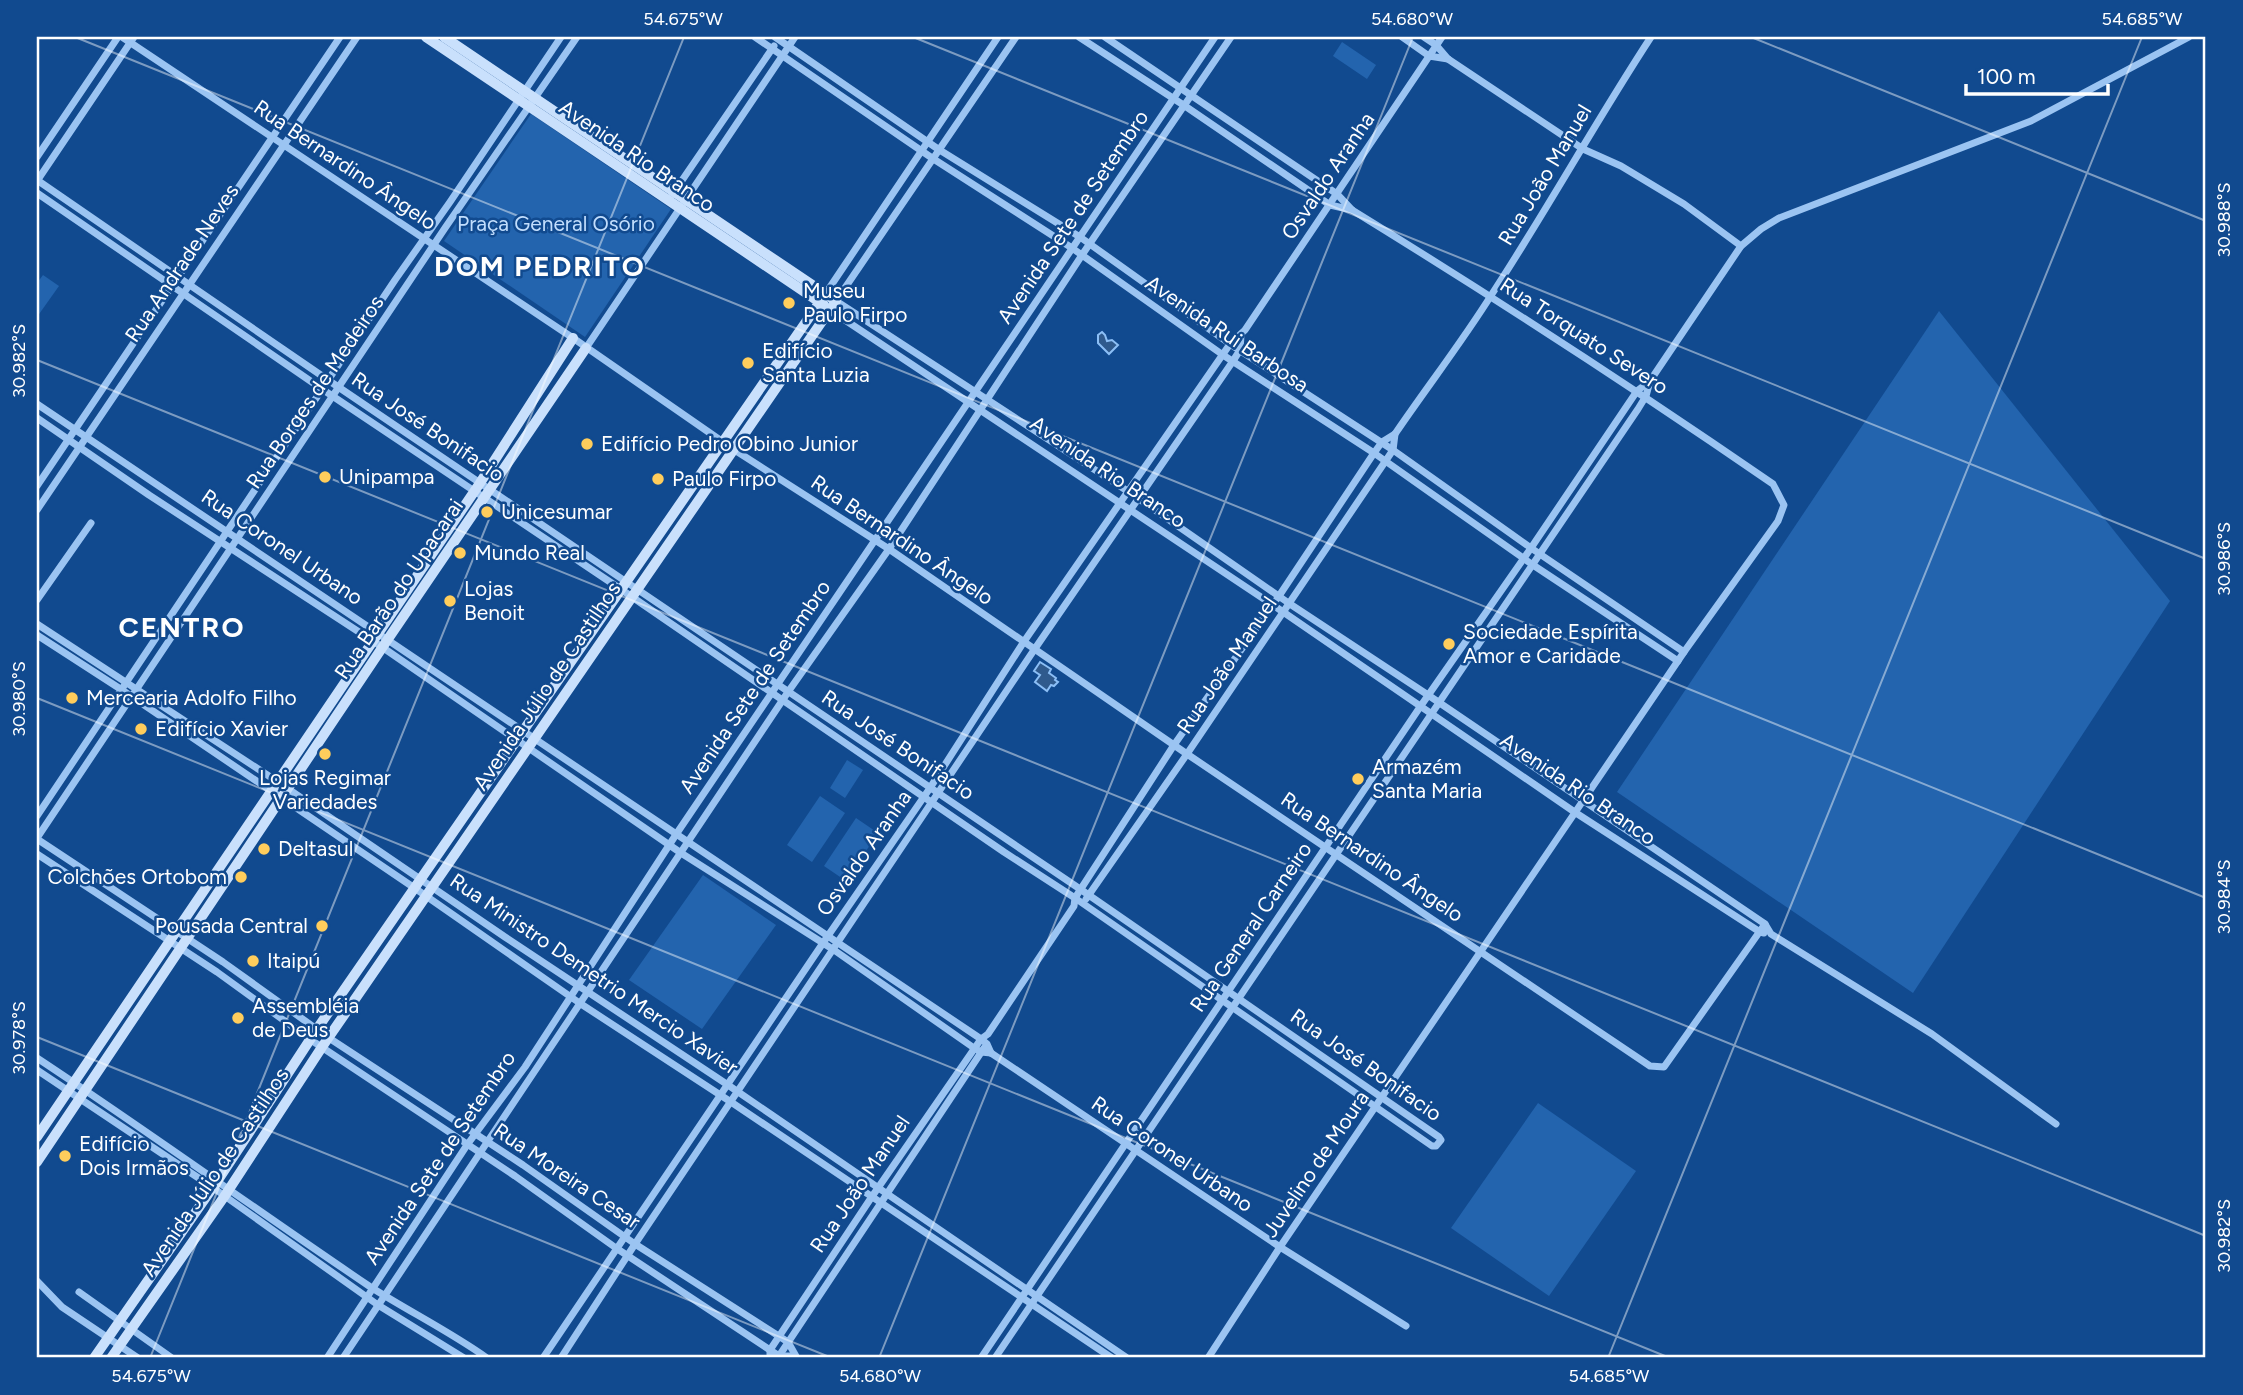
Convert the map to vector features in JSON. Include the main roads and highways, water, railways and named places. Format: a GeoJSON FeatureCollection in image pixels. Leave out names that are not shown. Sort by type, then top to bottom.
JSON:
{"type":"FeatureCollection","features":[{"type":"Feature","properties":{"kind":"place","name":"Museu Paulo Firpo"},"geometry":{"type":"Point","coordinates":[789,303]}},
{"type":"Feature","properties":{"kind":"place","name":"Edifício Santa Luzia"},"geometry":{"type":"Point","coordinates":[748,363]}},
{"type":"Feature","properties":{"kind":"place","name":"Edifício Pedro Obino Junior"},"geometry":{"type":"Point","coordinates":[587,444]}},
{"type":"Feature","properties":{"kind":"place","name":"Unipampa"},"geometry":{"type":"Point","coordinates":[325,477]}},
{"type":"Feature","properties":{"kind":"place","name":"Paulo Firpo"},"geometry":{"type":"Point","coordinates":[658,479]}},
{"type":"Feature","properties":{"kind":"place","name":"Unicesumar"},"geometry":{"type":"Point","coordinates":[487,512]}},
{"type":"Feature","properties":{"kind":"place","name":"Mundo Real"},"geometry":{"type":"Point","coordinates":[460,553]}},
{"type":"Feature","properties":{"kind":"place","name":"Lojas Benoit"},"geometry":{"type":"Point","coordinates":[450,601]}},
{"type":"Feature","properties":{"kind":"place","name":"Sociedade Espírita Amor e Caridade"},"geometry":{"type":"Point","coordinates":[1449,644]}},
{"type":"Feature","properties":{"kind":"place","name":"Mercearia Adolfo Filho"},"geometry":{"type":"Point","coordinates":[72,698]}},
{"type":"Feature","properties":{"kind":"place","name":"Edifício Xavier"},"geometry":{"type":"Point","coordinates":[141,729]}},
{"type":"Feature","properties":{"kind":"place","name":"Lojas Regimar Variedades"},"geometry":{"type":"Point","coordinates":[325,754]}},
{"type":"Feature","properties":{"kind":"place","name":"Armazém Santa Maria"},"geometry":{"type":"Point","coordinates":[1358,779]}},
{"type":"Feature","properties":{"kind":"place","name":"Deltasul"},"geometry":{"type":"Point","coordinates":[264,849]}},
{"type":"Feature","properties":{"kind":"place","name":"Colchões Ortobom"},"geometry":{"type":"Point","coordinates":[241,877]}},
{"type":"Feature","properties":{"kind":"place","name":"Pousada Central"},"geometry":{"type":"Point","coordinates":[322,926]}},
{"type":"Feature","properties":{"kind":"place","name":"Itaipú"},"geometry":{"type":"Point","coordinates":[253,961]}},
{"type":"Feature","properties":{"kind":"place","name":"Assembléia de Deus"},"geometry":{"type":"Point","coordinates":[238,1018]}},
{"type":"Feature","properties":{"kind":"place","name":"Edifício Dois Irmãos"},"geometry":{"type":"Point","coordinates":[65,1156]}},
{"type":"Feature","properties":{"kind":"district","name":"DOM PEDRITO"},"geometry":{"type":"Point","coordinates":[540,266]}},
{"type":"Feature","properties":{"kind":"district","name":"CENTRO"},"geometry":{"type":"Point","coordinates":[182,627]}},
{"type":"Feature","properties":{"kind":"park label","name":"Praça General Osório"},"geometry":{"type":"Point","coordinates":[556,224]}}]}
